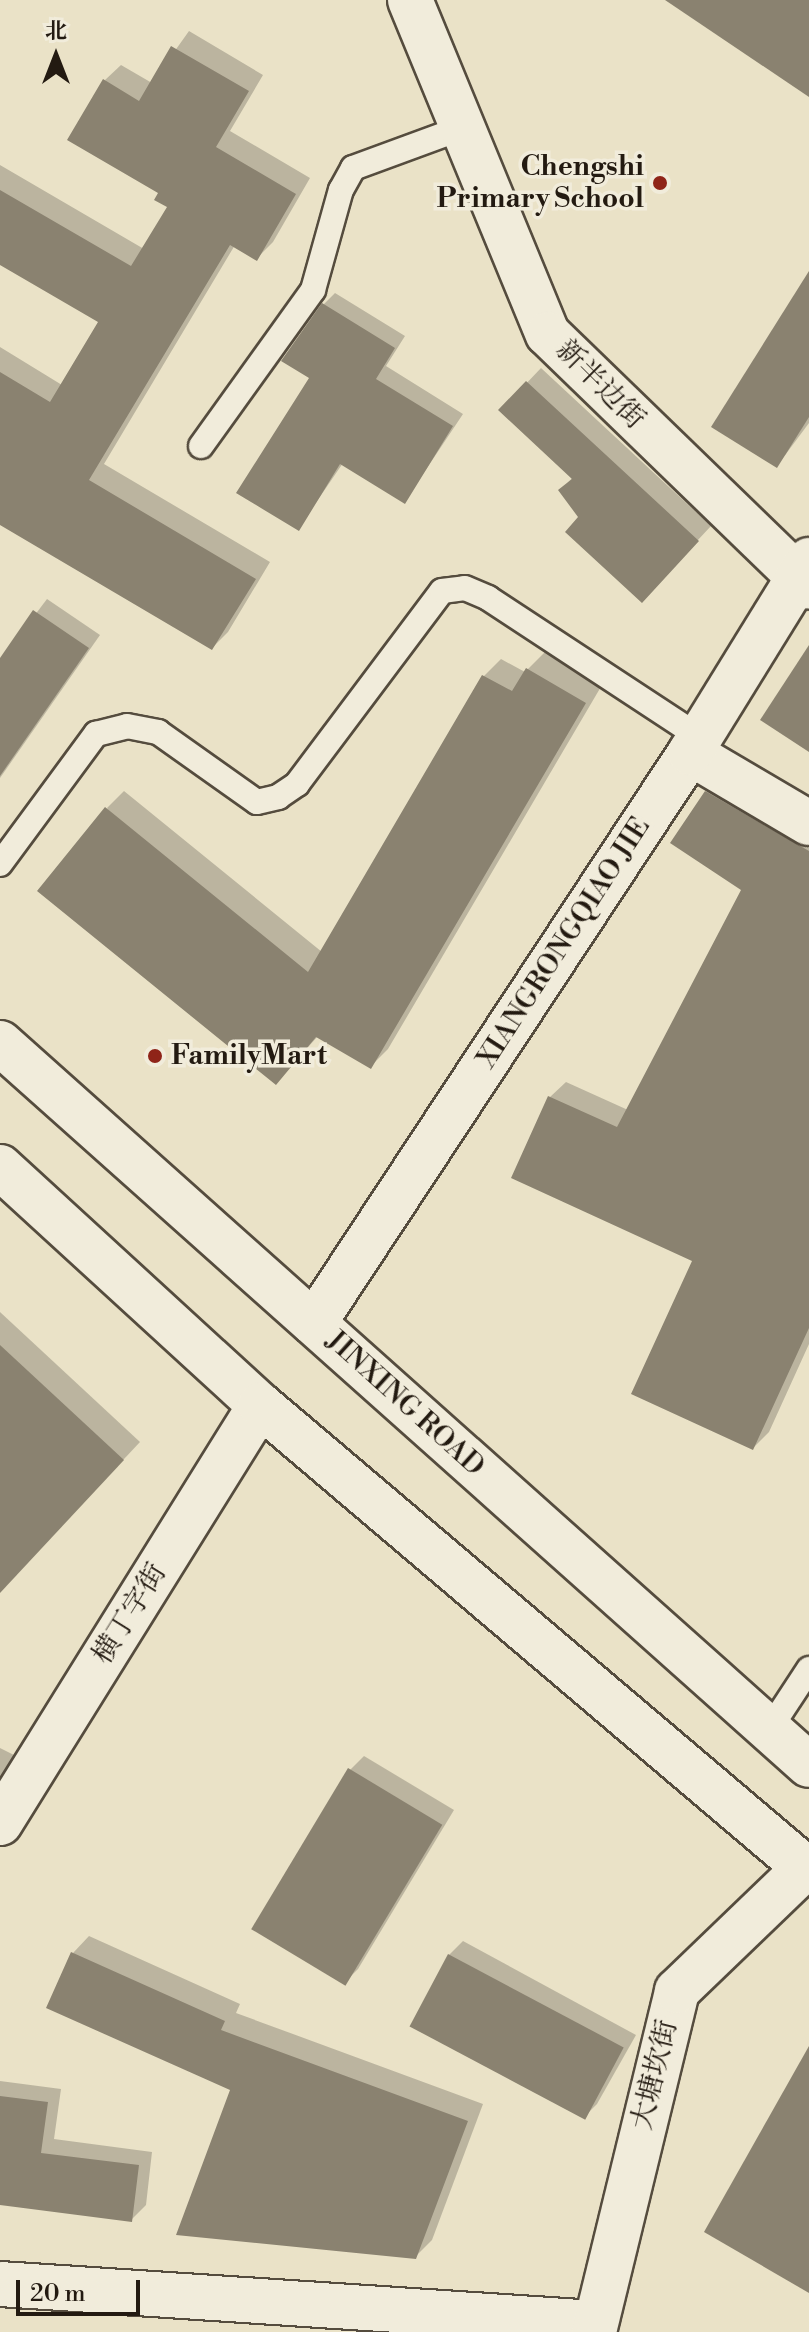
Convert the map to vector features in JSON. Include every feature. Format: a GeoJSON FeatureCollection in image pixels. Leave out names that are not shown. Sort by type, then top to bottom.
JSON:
{"type":"FeatureCollection","features":[{"type":"Feature","properties":{"kind":"street","name":"新半边街"},"geometry":{"type":"LineString","coordinates":[[410,0],[548,334],[805,576]]}},
{"type":"Feature","properties":{"kind":"street","name":"XIANGRONGQIAO JIE"},"geometry":{"type":"LineString","coordinates":[[314,1323],[805,576]]}},
{"type":"Feature","properties":{"kind":"street"},"geometry":{"type":"LineString","coordinates":[[695,745],[809,823]]}},
{"type":"Feature","properties":{"kind":"street","name":"JINXING ROAD"},"geometry":{"type":"LineString","coordinates":[[0,1043],[809,1765]]}},
{"type":"Feature","properties":{"kind":"street"},"geometry":{"type":"LineString","coordinates":[[0,1167],[260,1405],[807,1870]]}},
{"type":"Feature","properties":{"kind":"street","name":"横丁字街"},"geometry":{"type":"LineString","coordinates":[[0,1823],[260,1405]]}},
{"type":"Feature","properties":{"kind":"street","name":"大塘坎街"},"geometry":{"type":"LineString","coordinates":[[594,2328],[677,1991],[807,1870]]}},
{"type":"Feature","properties":{"kind":"street"},"geometry":{"type":"LineString","coordinates":[[0,2284],[594,2328]]}},
{"type":"Feature","properties":{"kind":"lane"},"geometry":{"type":"LineString","coordinates":[[201,446],[313,290],[341,190],[353,168],[462,128]]}},
{"type":"Feature","properties":{"kind":"lane"},"geometry":{"type":"LineString","coordinates":[[0,864],[96,734],[127,726],[158,732],[257,802],[278,797],[297,784],[442,591],[465,588],[488,598],[695,745]]}},
{"type":"Feature","properties":{"kind":"lane"},"geometry":{"type":"LineString","coordinates":[[769,1730],[809,1669]]}},
{"type":"Feature","properties":{"kind":"building"},"geometry":{"type":"Polygon","coordinates":[[[665,0],[809,0],[809,97],[665,0]]]}},
{"type":"Feature","properties":{"kind":"building"},"geometry":{"type":"Polygon","coordinates":[[[171,46],[249,91],[216,147],[296,194],[257,261],[230,245],[89,480],[256,579],[212,650],[0,525],[0,372],[50,402],[98,322],[0,265],[0,190],[131,266],[167,207],[154,200],[158,193],[67,140],[103,79],[139,101],[171,46]]]}},
{"type":"Feature","properties":{"kind":"building"},"geometry":{"type":"Polygon","coordinates":[[[809,271],[809,417],[777,468],[711,427],[809,271]]]}},
{"type":"Feature","properties":{"kind":"building"},"geometry":{"type":"Polygon","coordinates":[[[322,303],[395,348],[376,379],[453,426],[405,504],[340,464],[299,531],[236,493],[309,378],[281,361],[322,303]]]}},
{"type":"Feature","properties":{"kind":"building"},"geometry":{"type":"Polygon","coordinates":[[[526,381],[699,541],[642,603],[565,532],[578,517],[558,490],[572,479],[498,410],[526,381]]]}},
{"type":"Feature","properties":{"kind":"building"},"geometry":{"type":"Polygon","coordinates":[[[33,610],[89,648],[0,776],[0,658],[33,610]]]}},
{"type":"Feature","properties":{"kind":"building"},"geometry":{"type":"Polygon","coordinates":[[[809,645],[809,752],[760,720],[809,645]]]}},
{"type":"Feature","properties":{"kind":"building"},"geometry":{"type":"Polygon","coordinates":[[[526,668],[586,703],[371,1069],[316,1037],[276,1085],[37,891],[105,807],[308,972],[482,675],[512,691],[526,668]]]}},
{"type":"Feature","properties":{"kind":"building"},"geometry":{"type":"Polygon","coordinates":[[[705,791],[809,851],[809,1328],[753,1450],[631,1394],[692,1261],[511,1178],[548,1096],[617,1127],[741,890],[670,843],[705,791]]]}},
{"type":"Feature","properties":{"kind":"building"},"geometry":{"type":"Polygon","coordinates":[[[0,1345],[124,1460],[0,1593],[0,1345]]]}},
{"type":"Feature","properties":{"kind":"building"},"geometry":{"type":"Polygon","coordinates":[[[348,1768],[442,1825],[345,1986],[251,1929],[348,1768]]]}},
{"type":"Feature","properties":{"kind":"building"},"geometry":{"type":"Polygon","coordinates":[[[71,1952],[225,2021],[221,2030],[468,2121],[416,2259],[176,2235],[230,2090],[46,2008],[71,1952]]]}},
{"type":"Feature","properties":{"kind":"building"},"geometry":{"type":"Polygon","coordinates":[[[448,1954],[624,2047],[585,2120],[410,2026],[448,1954]]]}},
{"type":"Feature","properties":{"kind":"building"},"geometry":{"type":"Polygon","coordinates":[[[809,2046],[809,2293],[704,2232],[809,2046]]]}},
{"type":"Feature","properties":{"kind":"building"},"geometry":{"type":"Polygon","coordinates":[[[0,2096],[48,2102],[41,2153],[139,2165],[132,2222],[0,2205],[0,2096]]]}},
{"type":"Feature","properties":{"kind":"place","name":"Chengshi Primary School"},"geometry":{"type":"Point","coordinates":[660,183]}},
{"type":"Feature","properties":{"kind":"place","name":"FamilyMart"},"geometry":{"type":"Point","coordinates":[155,1056]}}]}
